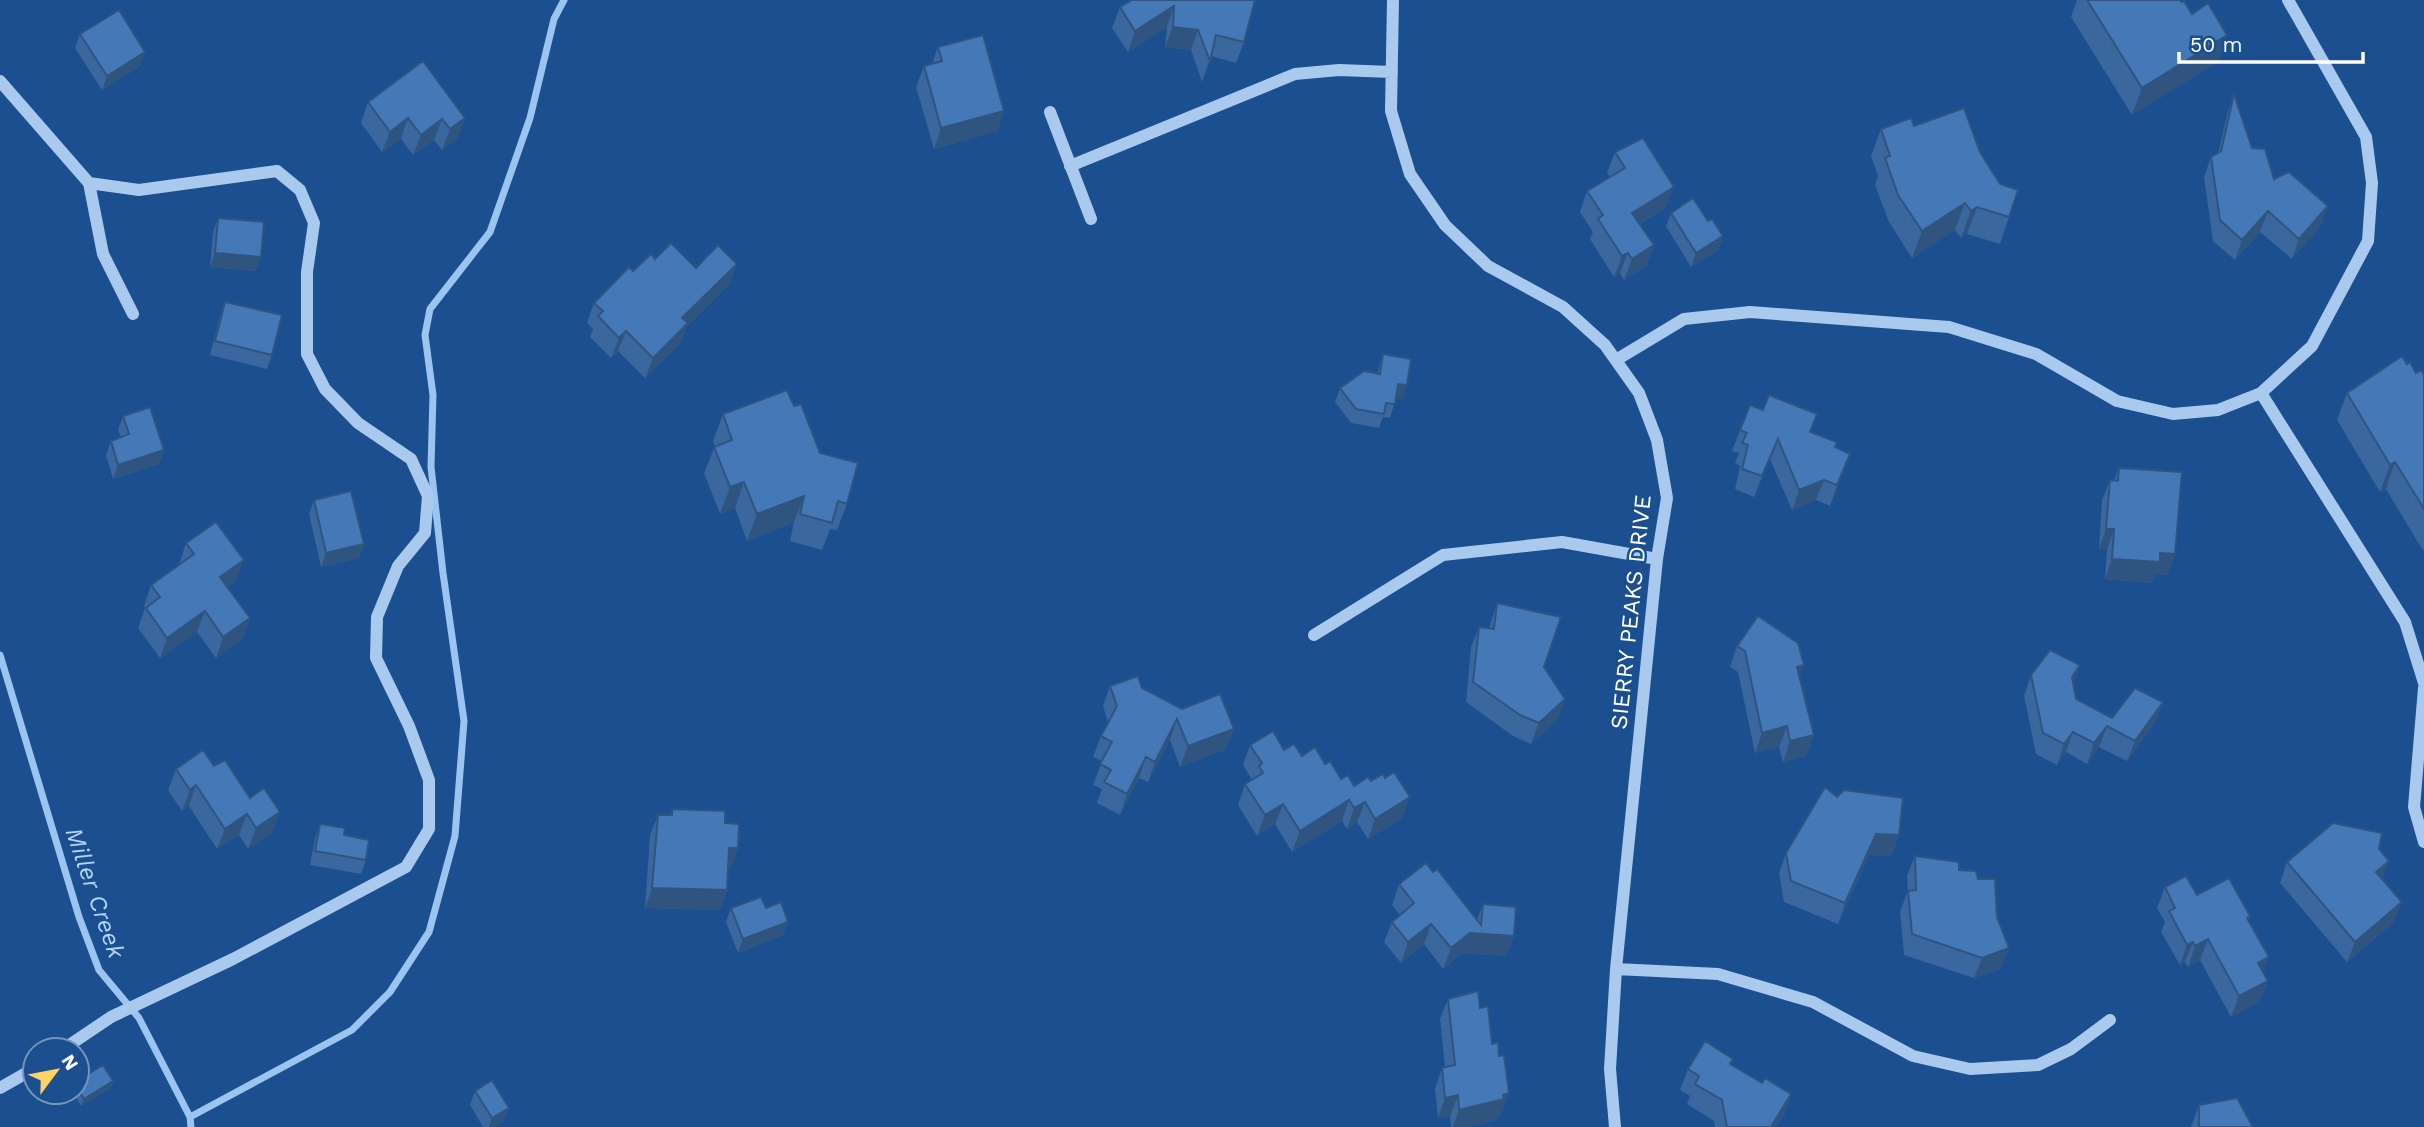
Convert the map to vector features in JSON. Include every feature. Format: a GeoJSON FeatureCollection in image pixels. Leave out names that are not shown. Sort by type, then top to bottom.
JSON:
{"type":"FeatureCollection","features":[{"type":"Feature","properties":{"kind":"street","name":"SIERRY PEAKS DRIVE"},"geometry":{"type":"LineString","coordinates":[[1393,0],[1391,111],[1410,174],[1446,225],[1488,266],[1563,307],[1605,345],[1639,393],[1657,440],[1667,498],[1657,559],[1616,969],[1610,1069],[1615,1127]]}},
{"type":"Feature","properties":{"kind":"street"},"geometry":{"type":"LineString","coordinates":[[1616,360],[1684,319],[1750,312],[1949,327],[2036,354],[2117,401],[2172,414],[2218,410],[2261,393],[2312,346],[2368,241],[2370,218],[2372,183],[2366,137],[2288,0]]}},
{"type":"Feature","properties":{"kind":"street"},"geometry":{"type":"LineString","coordinates":[[1070,166],[1295,74],[1339,70],[1392,72]]}},
{"type":"Feature","properties":{"kind":"street"},"geometry":{"type":"LineString","coordinates":[[0,81],[89,183],[103,254],[133,314]]}},
{"type":"Feature","properties":{"kind":"street"},"geometry":{"type":"LineString","coordinates":[[1049,112],[1091,219]]}},
{"type":"Feature","properties":{"kind":"street"},"geometry":{"type":"LineString","coordinates":[[83,1036],[111,1017],[233,959],[405,867],[429,829],[429,780],[409,726],[376,658],[377,617],[398,566],[425,533],[428,496],[411,459],[358,423],[325,389],[307,354],[307,272],[314,223],[300,190],[277,171],[139,190],[89,183]]}},
{"type":"Feature","properties":{"kind":"street"},"geometry":{"type":"LineString","coordinates":[[2261,393],[2405,622],[2424,685],[2414,807],[2424,842]]}},
{"type":"Feature","properties":{"kind":"street"},"geometry":{"type":"LineString","coordinates":[[1314,635],[1443,555],[1562,542],[1657,559]]}},
{"type":"Feature","properties":{"kind":"street"},"geometry":{"type":"LineString","coordinates":[[1616,969],[1718,974],[1813,1002],[1913,1056],[1970,1069],[2038,1065],[2071,1049],[2110,1020]]}},
{"type":"Feature","properties":{"kind":"street"},"geometry":{"type":"LineString","coordinates":[[0,1088],[21,1076]]}},
{"type":"Feature","properties":{"kind":"building"},"geometry":{"type":"Polygon","coordinates":[[[1132,0],[1255,0],[1244,42],[1216,35],[1210,61],[1198,30],[1173,27],[1174,6],[1135,31],[1120,7],[1132,0]]]}},
{"type":"Feature","properties":{"kind":"building"},"geometry":{"type":"Polygon","coordinates":[[[2087,0],[2180,0],[2184,1],[2192,14],[2208,3],[2227,35],[2142,88],[2087,0]]]}},
{"type":"Feature","properties":{"kind":"building"},"geometry":{"type":"Polygon","coordinates":[[[119,10],[145,52],[107,76],[80,34],[119,10]]]}},
{"type":"Feature","properties":{"kind":"building"},"geometry":{"type":"Polygon","coordinates":[[[983,35],[1004,111],[941,128],[924,66],[942,61],[938,47],[983,35]]]}},
{"type":"Feature","properties":{"kind":"building"},"geometry":{"type":"Polygon","coordinates":[[[423,61],[465,118],[450,129],[442,119],[421,135],[408,118],[390,132],[368,102],[423,61]]]}},
{"type":"Feature","properties":{"kind":"building"},"geometry":{"type":"Polygon","coordinates":[[[2234,94],[2252,148],[2265,149],[2274,179],[2289,172],[2328,206],[2299,239],[2268,211],[2242,240],[2220,220],[2211,157],[2221,151],[2234,94]]]}},
{"type":"Feature","properties":{"kind":"building"},"geometry":{"type":"Polygon","coordinates":[[[1964,108],[1980,152],[2000,184],[2018,190],[2009,217],[1977,207],[1971,211],[1965,203],[1922,231],[1898,195],[1885,158],[1890,156],[1881,129],[1911,118],[1914,126],[1964,108]]]}},
{"type":"Feature","properties":{"kind":"building"},"geometry":{"type":"Polygon","coordinates":[[[1643,138],[1674,187],[1632,213],[1654,245],[1632,259],[1628,253],[1622,256],[1598,219],[1603,215],[1587,191],[1625,168],[1615,152],[1643,138]]]}},
{"type":"Feature","properties":{"kind":"building"},"geometry":{"type":"Polygon","coordinates":[[[1693,198],[1708,221],[1712,219],[1723,236],[1696,253],[1671,213],[1693,198]]]}},
{"type":"Feature","properties":{"kind":"building"},"geometry":{"type":"Polygon","coordinates":[[[218,218],[264,222],[261,257],[215,253],[218,218]]]}},
{"type":"Feature","properties":{"kind":"building"},"geometry":{"type":"Polygon","coordinates":[[[671,243],[696,268],[718,245],[737,264],[682,318],[688,323],[653,358],[626,331],[619,338],[598,316],[603,311],[594,303],[629,267],[633,271],[651,254],[655,259],[671,243]]]}},
{"type":"Feature","properties":{"kind":"building"},"geometry":{"type":"Polygon","coordinates":[[[225,302],[282,315],[272,355],[215,341],[225,302]]]}},
{"type":"Feature","properties":{"kind":"building"},"geometry":{"type":"Polygon","coordinates":[[[1383,354],[1411,359],[1407,385],[1398,384],[1395,404],[1386,403],[1384,414],[1356,409],[1340,388],[1364,371],[1380,374],[1383,354]]]}},
{"type":"Feature","properties":{"kind":"building"},"geometry":{"type":"Polygon","coordinates":[[[2402,356],[2407,364],[2410,362],[2416,373],[2421,370],[2424,375],[2424,509],[2395,462],[2390,465],[2347,393],[2402,356]]]}},
{"type":"Feature","properties":{"kind":"building"},"geometry":{"type":"Polygon","coordinates":[[[787,390],[794,406],[801,404],[820,453],[858,463],[847,504],[838,501],[832,523],[800,514],[804,496],[757,514],[744,482],[730,487],[714,447],[732,440],[723,414],[787,390]]]}},
{"type":"Feature","properties":{"kind":"building"},"geometry":{"type":"Polygon","coordinates":[[[1769,395],[1817,414],[1810,432],[1837,442],[1835,447],[1850,454],[1837,485],[1824,480],[1799,490],[1778,439],[1762,476],[1742,469],[1748,445],[1742,443],[1747,433],[1740,430],[1750,405],[1763,410],[1769,395]]]}},
{"type":"Feature","properties":{"kind":"building"},"geometry":{"type":"Polygon","coordinates":[[[150,407],[164,450],[118,465],[111,441],[129,434],[123,416],[150,407]]]}},
{"type":"Feature","properties":{"kind":"building"},"geometry":{"type":"Polygon","coordinates":[[[2119,468],[2182,472],[2175,554],[2160,553],[2160,562],[2112,559],[2114,529],[2106,529],[2110,480],[2118,481],[2119,468]]]}},
{"type":"Feature","properties":{"kind":"building"},"geometry":{"type":"Polygon","coordinates":[[[351,491],[364,544],[326,553],[314,500],[351,491]]]}},
{"type":"Feature","properties":{"kind":"building"},"geometry":{"type":"Polygon","coordinates":[[[216,522],[244,560],[220,577],[250,618],[223,637],[205,611],[167,638],[146,608],[160,597],[151,585],[194,554],[186,543],[216,522]]]}},
{"type":"Feature","properties":{"kind":"building"},"geometry":{"type":"Polygon","coordinates":[[[1497,603],[1561,617],[1544,667],[1565,699],[1539,723],[1520,715],[1473,682],[1479,627],[1494,629],[1497,603]]]}},
{"type":"Feature","properties":{"kind":"building"},"geometry":{"type":"Polygon","coordinates":[[[1758,616],[1798,643],[1804,665],[1797,667],[1814,735],[1790,741],[1787,726],[1762,733],[1745,651],[1737,646],[1758,616]]]}},
{"type":"Feature","properties":{"kind":"building"},"geometry":{"type":"Polygon","coordinates":[[[2050,650],[2080,665],[2072,677],[2076,699],[2112,718],[2135,688],[2163,702],[2135,741],[2107,726],[2094,743],[2073,732],[2064,744],[2043,733],[2031,675],[2050,650]]]}},
{"type":"Feature","properties":{"kind":"building"},"geometry":{"type":"Polygon","coordinates":[[[1138,676],[1142,688],[1182,709],[1220,694],[1234,729],[1188,746],[1177,719],[1155,762],[1146,757],[1127,794],[1104,782],[1111,770],[1100,764],[1112,742],[1101,736],[1117,706],[1110,686],[1138,676]]]}},
{"type":"Feature","properties":{"kind":"building"},"geometry":{"type":"Polygon","coordinates":[[[1273,731],[1284,750],[1294,744],[1302,756],[1315,747],[1325,764],[1330,761],[1341,779],[1348,775],[1354,786],[1368,777],[1371,781],[1383,774],[1385,778],[1394,772],[1410,797],[1375,819],[1365,802],[1354,808],[1349,800],[1300,831],[1283,804],[1265,815],[1245,784],[1263,773],[1259,766],[1262,763],[1250,745],[1273,731]]]}},
{"type":"Feature","properties":{"kind":"building"},"geometry":{"type":"Polygon","coordinates":[[[203,750],[214,766],[225,760],[250,798],[264,788],[280,812],[256,828],[247,814],[225,829],[196,785],[190,790],[176,769],[203,750]]]}},
{"type":"Feature","properties":{"kind":"building"},"geometry":{"type":"Polygon","coordinates":[[[1825,787],[1837,797],[1844,790],[1903,798],[1899,835],[1876,834],[1845,903],[1791,881],[1786,853],[1825,787]]]}},
{"type":"Feature","properties":{"kind":"building"},"geometry":{"type":"Polygon","coordinates":[[[672,809],[725,811],[725,823],[739,824],[738,848],[729,848],[727,890],[652,888],[658,815],[672,815],[672,809]]]}},
{"type":"Feature","properties":{"kind":"building"},"geometry":{"type":"Polygon","coordinates":[[[2333,823],[2382,833],[2379,849],[2389,861],[2376,872],[2402,902],[2355,942],[2287,862],[2333,823]]]}},
{"type":"Feature","properties":{"kind":"building"},"geometry":{"type":"Polygon","coordinates":[[[320,824],[345,828],[344,835],[369,840],[366,860],[315,851],[320,824]]]}},
{"type":"Feature","properties":{"kind":"building"},"geometry":{"type":"Polygon","coordinates":[[[1915,856],[1959,862],[1959,870],[1976,871],[1978,879],[1995,879],[1997,917],[2009,948],[1982,958],[1912,934],[1908,891],[1916,890],[1915,856]]]}},
{"type":"Feature","properties":{"kind":"building"},"geometry":{"type":"Polygon","coordinates":[[[1426,863],[1433,872],[1437,869],[1481,925],[1483,904],[1516,907],[1514,936],[1470,933],[1451,948],[1431,924],[1408,942],[1392,922],[1414,903],[1399,884],[1426,863]]]}},
{"type":"Feature","properties":{"kind":"building"},"geometry":{"type":"Polygon","coordinates":[[[2186,876],[2197,895],[2229,878],[2269,957],[2258,963],[2268,981],[2239,996],[2208,939],[2195,946],[2193,942],[2187,945],[2169,911],[2175,908],[2165,887],[2186,876]]]}},
{"type":"Feature","properties":{"kind":"building"},"geometry":{"type":"Polygon","coordinates":[[[761,897],[766,908],[781,902],[788,922],[743,939],[731,908],[761,897]]]}},
{"type":"Feature","properties":{"kind":"building"},"geometry":{"type":"Polygon","coordinates":[[[1478,991],[1480,1008],[1488,1006],[1492,1044],[1498,1042],[1499,1056],[1504,1055],[1509,1093],[1503,1095],[1504,1099],[1459,1110],[1458,1095],[1445,1098],[1442,1068],[1455,1065],[1448,999],[1478,991]]]}},
{"type":"Feature","properties":{"kind":"building"},"geometry":{"type":"Polygon","coordinates":[[[1705,1041],[1733,1059],[1730,1064],[1762,1083],[1765,1078],[1791,1094],[1771,1127],[1727,1127],[1722,1100],[1695,1084],[1699,1076],[1688,1069],[1705,1041]]]}},
{"type":"Feature","properties":{"kind":"building"},"geometry":{"type":"Polygon","coordinates":[[[103,1065],[113,1081],[91,1095],[91,1072],[103,1065]]]}},
{"type":"Feature","properties":{"kind":"building"},"geometry":{"type":"Polygon","coordinates":[[[492,1080],[509,1108],[492,1118],[475,1091],[492,1080]]]}},
{"type":"Feature","properties":{"kind":"building"},"geometry":{"type":"Polygon","coordinates":[[[2237,1098],[2253,1127],[2199,1127],[2199,1105],[2237,1098]]]}},
{"type":"Feature","properties":{"kind":"waterway"},"geometry":{"type":"LineString","coordinates":[[190,1117],[352,1030],[390,992],[429,932],[455,836],[464,721],[431,467],[433,395],[425,335],[430,309],[490,232],[530,118],[554,19],[564,0]]}},
{"type":"Feature","properties":{"kind":"waterway","name":"Miller Creek"},"geometry":{"type":"LineString","coordinates":[[0,655],[79,917],[99,970],[139,1018],[190,1117],[191,1127]]}}]}
